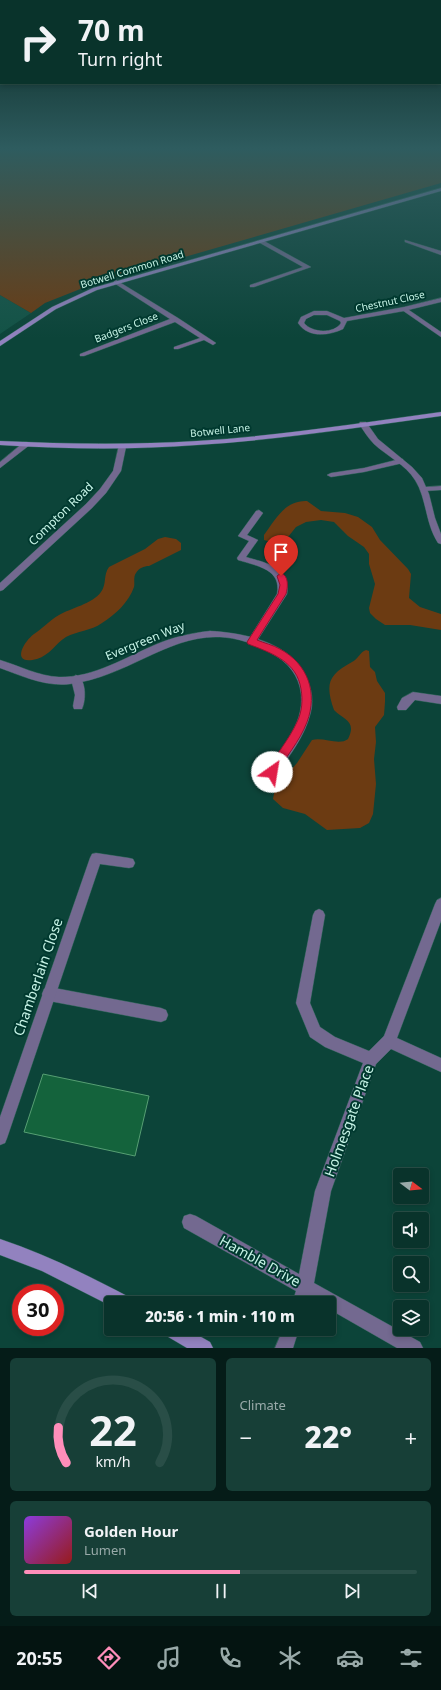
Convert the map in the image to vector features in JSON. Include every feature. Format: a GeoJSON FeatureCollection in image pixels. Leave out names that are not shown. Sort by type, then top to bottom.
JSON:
{"type":"FeatureCollection","features":[{"type":"Feature","properties":{"kind":"street","name":"Botwell Common Road"},"geometry":{"type":"LineString","coordinates":[[0,344],[3,339],[58,306],[95,289],[360,213]]}},
{"type":"Feature","properties":{"kind":"street"},"geometry":{"type":"LineString","coordinates":[[407,241],[441,253]]}},
{"type":"Feature","properties":{"kind":"street"},"geometry":{"type":"LineString","coordinates":[[252,286],[308,267],[262,242]]}},
{"type":"Feature","properties":{"kind":"street","name":"Badgers Close"},"geometry":{"type":"LineString","coordinates":[[116,282],[213,343]]}},
{"type":"Feature","properties":{"kind":"street","name":"Chestnut Close"},"geometry":{"type":"LineString","coordinates":[[343,320],[344,323],[341,328],[326,333],[309,330],[301,322],[306,316],[319,313],[334,315],[343,320],[404,309],[441,300]]}},
{"type":"Feature","properties":{"kind":"street"},"geometry":{"type":"LineString","coordinates":[[404,309],[441,335]]}},
{"type":"Feature","properties":{"kind":"street","name":"Badgers Close"},"geometry":{"type":"LineString","coordinates":[[82,355],[176,319]]}},
{"type":"Feature","properties":{"kind":"street"},"geometry":{"type":"LineString","coordinates":[[176,348],[205,338]]}},
{"type":"Feature","properties":{"kind":"street","name":"Botwell Lane"},"geometry":{"type":"LineString","coordinates":[[0,443],[122,447],[204,442],[441,414]]}},
{"type":"Feature","properties":{"kind":"street"},"geometry":{"type":"LineString","coordinates":[[363,424],[377,442],[415,474],[424,489],[433,528],[441,541]]}},
{"type":"Feature","properties":{"kind":"street"},"geometry":{"type":"LineString","coordinates":[[0,466],[27,444]]}},
{"type":"Feature","properties":{"kind":"street","name":"Compton Road"},"geometry":{"type":"LineString","coordinates":[[0,588],[89,506],[103,491],[117,471],[122,447]]}},
{"type":"Feature","properties":{"kind":"street"},"geometry":{"type":"LineString","coordinates":[[331,475],[364,470],[400,460]]}},
{"type":"Feature","properties":{"kind":"street"},"geometry":{"type":"LineString","coordinates":[[424,489],[441,488]]}},
{"type":"Feature","properties":{"kind":"street"},"geometry":{"type":"LineString","coordinates":[[252,642],[282,594],[284,585],[284,580],[277,572],[241,558],[254,540],[242,536],[259,513]]}},
{"type":"Feature","properties":{"kind":"street","name":"Evergreen Way"},"geometry":{"type":"LineString","coordinates":[[0,664],[46,679],[76,679],[107,670],[193,636],[219,635],[252,642],[274,650],[290,660],[301,673],[308,693],[307,707],[302,722],[272,772]]}},
{"type":"Feature","properties":{"kind":"street"},"geometry":{"type":"LineString","coordinates":[[76,679],[80,695],[78,706]]}},
{"type":"Feature","properties":{"kind":"street"},"geometry":{"type":"LineString","coordinates":[[402,707],[406,701],[413,696],[441,700]]}},
{"type":"Feature","properties":{"kind":"street","name":"Chamberlain Close"},"geometry":{"type":"LineString","coordinates":[[0,1138],[96,858],[129,863]]}},
{"type":"Feature","properties":{"kind":"street","name":"Holmesgate Place"},"geometry":{"type":"LineString","coordinates":[[302,1296],[323,1191],[371,1059],[389,1042],[441,904]]}},
{"type":"Feature","properties":{"kind":"street"},"geometry":{"type":"LineString","coordinates":[[319,915],[303,1003],[315,1032],[330,1042],[371,1059]]}},
{"type":"Feature","properties":{"kind":"street"},"geometry":{"type":"LineString","coordinates":[[49,994],[161,1015]]}},
{"type":"Feature","properties":{"kind":"street"},"geometry":{"type":"LineString","coordinates":[[389,1042],[441,1065]]}},
{"type":"Feature","properties":{"kind":"street","name":"Hamble Drive"},"geometry":{"type":"LineString","coordinates":[[190,1222],[414,1348]]}},
{"type":"Feature","properties":{"kind":"street"},"geometry":{"type":"LineString","coordinates":[[0,1247],[33,1258],[109,1296]]}},
{"type":"Feature","properties":{"kind":"street"},"geometry":{"type":"LineString","coordinates":[[183,1336],[204,1348]]}},
{"type":"Feature","properties":{"kind":"street"},"geometry":{"type":"LineString","coordinates":[[284,1348],[288,1336]]}},
{"type":"Feature","properties":{"kind":"shaded area"},"geometry":{"type":"Polygon","coordinates":[[[0,213],[337,213],[98,282],[45,303],[31,313],[0,295],[0,213]]]}},
{"type":"Feature","properties":{"kind":"shaded area"},"geometry":{"type":"Polygon","coordinates":[[[0,295],[31,313],[0,334],[0,295]]]}},
{"type":"Feature","properties":{"kind":"shaded area"},"geometry":{"type":"Polygon","coordinates":[[[307,501],[321,511],[345,513],[358,517],[372,527],[380,540],[411,574],[409,598],[420,607],[441,614],[441,630],[410,625],[385,625],[370,613],[369,608],[375,584],[369,564],[369,554],[364,547],[348,536],[334,522],[321,520],[306,522],[296,527],[284,542],[278,544],[264,540],[264,535],[281,512],[293,504],[307,501]]]}},
{"type":"Feature","properties":{"kind":"shaded area"},"geometry":{"type":"Polygon","coordinates":[[[165,537],[176,539],[181,543],[181,550],[139,570],[134,578],[132,593],[121,608],[112,616],[98,626],[66,637],[42,657],[29,660],[21,657],[23,648],[34,634],[59,615],[87,603],[101,592],[109,567],[145,549],[158,539],[165,537]]]}},
{"type":"Feature","properties":{"kind":"shaded area"},"geometry":{"type":"Polygon","coordinates":[[[366,650],[369,651],[370,667],[375,672],[377,681],[385,693],[384,715],[375,727],[376,742],[374,759],[376,784],[373,814],[369,823],[360,828],[327,830],[305,814],[283,808],[273,799],[275,788],[297,763],[312,740],[317,739],[340,742],[348,739],[351,728],[350,725],[334,710],[329,687],[333,676],[338,671],[354,661],[362,652],[366,650]]]}},
{"type":"Feature","properties":{"kind":"building"},"geometry":{"type":"Polygon","coordinates":[[[43,1074],[149,1096],[135,1156],[24,1132],[43,1074]]]}},
{"type":"Feature","properties":{"kind":"route"},"geometry":{"type":"LineString","coordinates":[[272,772],[298,730],[305,715],[308,700],[308,693],[304,679],[296,666],[284,655],[252,642],[282,594],[284,589],[284,580],[281,576]]}}]}
